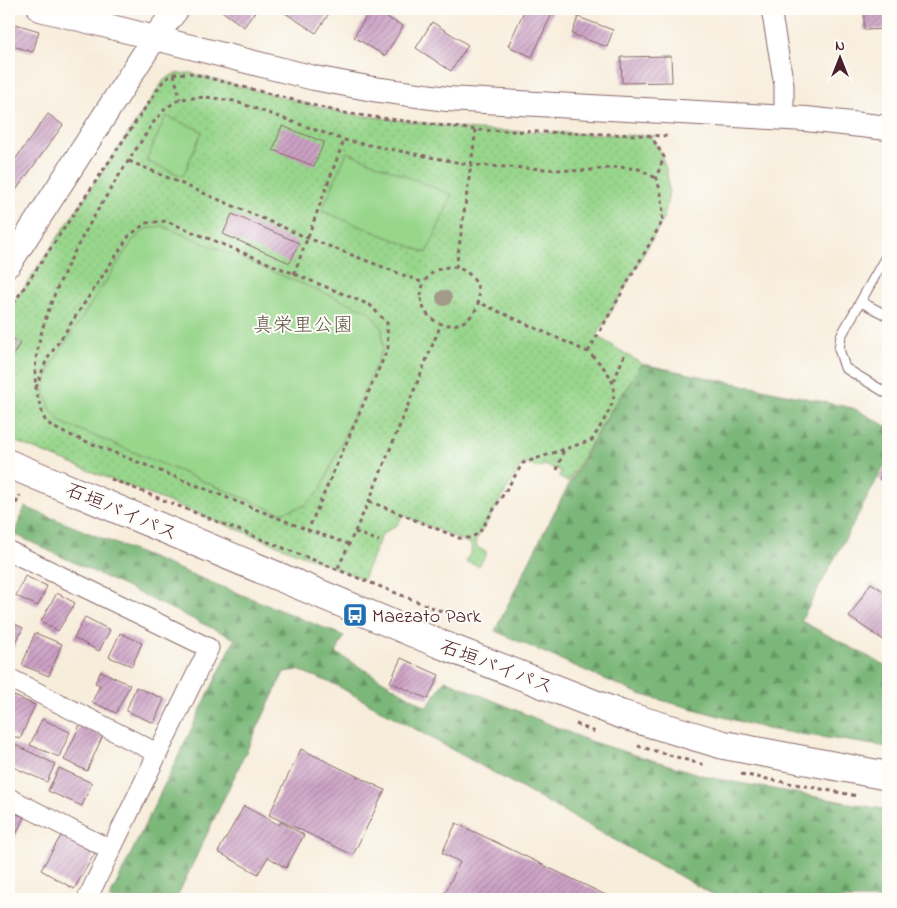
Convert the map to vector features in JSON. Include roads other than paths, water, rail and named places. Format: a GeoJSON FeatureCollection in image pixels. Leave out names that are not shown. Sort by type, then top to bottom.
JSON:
{"type":"FeatureCollection","features":[{"type":"Feature","properties":{"kind":"highway","name":"石垣バイパス"},"geometry":{"type":"LineString","coordinates":[[9,464],[440,644],[620,714],[724,745],[888,776]]}},
{"type":"Feature","properties":{"kind":"street"},"geometry":{"type":"LineString","coordinates":[[40,9],[314,78],[447,99],[784,118],[888,128]]}},
{"type":"Feature","properties":{"kind":"street"},"geometry":{"type":"LineString","coordinates":[[9,264],[155,37],[177,9]]}},
{"type":"Feature","properties":{"kind":"street"},"geometry":{"type":"LineString","coordinates":[[771,9],[784,85],[784,118]]}},
{"type":"Feature","properties":{"kind":"street"},"geometry":{"type":"LineString","coordinates":[[9,551],[209,648],[87,899]]}},
{"type":"Feature","properties":{"kind":"street"},"geometry":{"type":"LineString","coordinates":[[9,678],[158,754]]}},
{"type":"Feature","properties":{"kind":"street"},"geometry":{"type":"LineString","coordinates":[[9,798],[111,850]]}},
{"type":"Feature","properties":{"kind":"lane"},"geometry":{"type":"LineString","coordinates":[[888,254],[841,336],[841,358],[845,368],[888,394]]}},
{"type":"Feature","properties":{"kind":"lane"},"geometry":{"type":"LineString","coordinates":[[861,302],[888,316]]}},
{"type":"Feature","properties":{"kind":"place","name":"Maezato Park"},"geometry":{"type":"Point","coordinates":[355,615]}},
{"type":"Feature","properties":{"kind":"park label","name":"真栄里公園"},"geometry":{"type":"Point","coordinates":[303,324]}}]}
